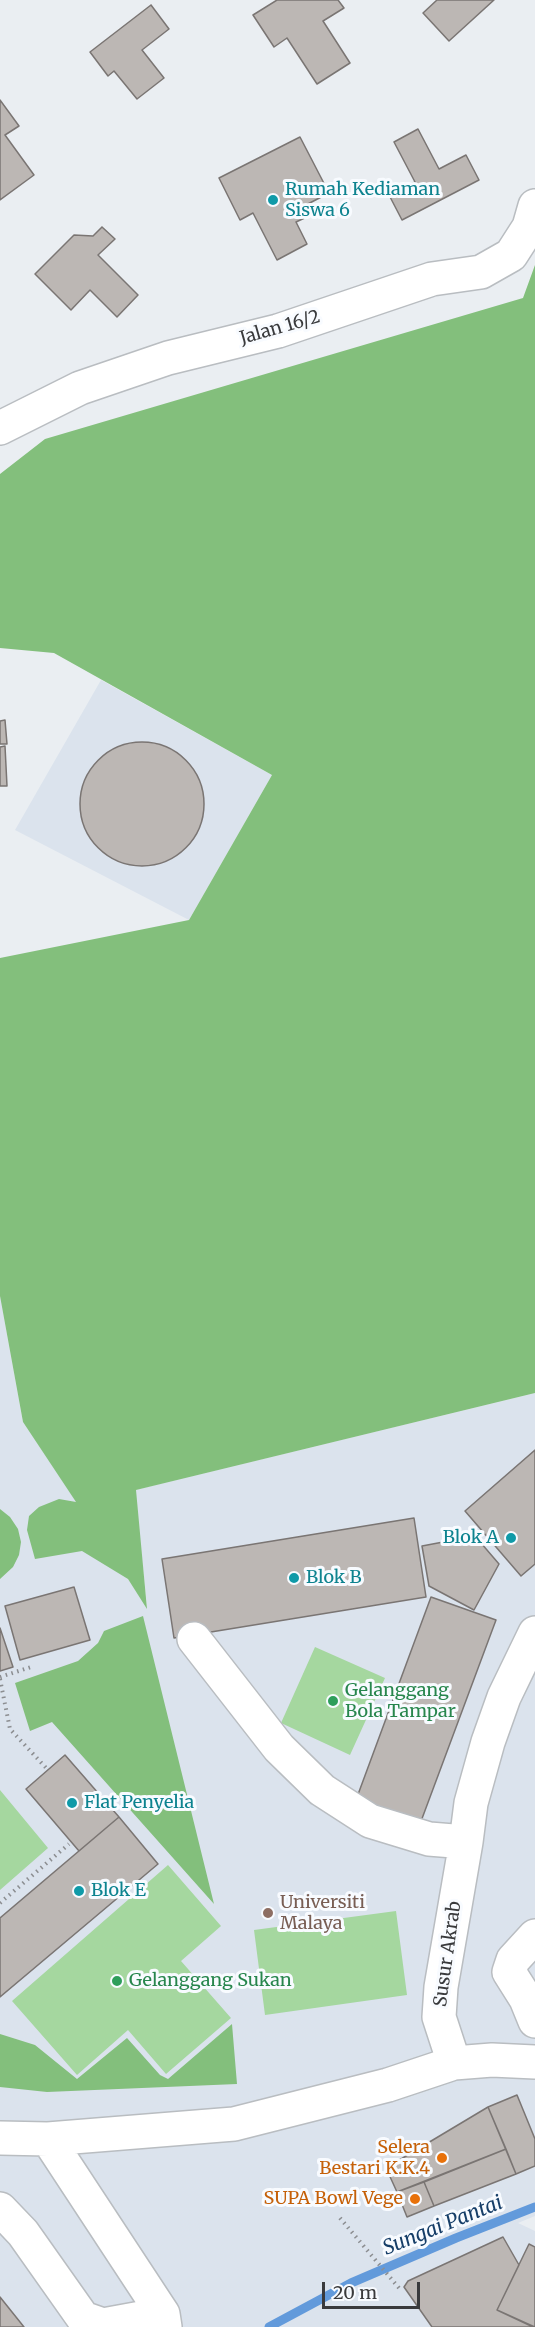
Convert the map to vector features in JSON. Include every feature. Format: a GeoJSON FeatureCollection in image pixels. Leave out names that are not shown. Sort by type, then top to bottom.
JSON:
{"type":"FeatureCollection","features":[{"type":"Feature","properties":{"kind":"street","name":"Jalan 16/2"},"geometry":{"type":"LineString","coordinates":[[0,428],[80,388],[168,358],[278,331],[432,279],[481,272],[511,255],[529,227],[535,206]]}},
{"type":"Feature","properties":{"kind":"street","name":"Susur Akrab"},"geometry":{"type":"LineString","coordinates":[[454,2063],[439,2017],[441,1987],[471,1803],[504,1696],[535,1633]]}},
{"type":"Feature","properties":{"kind":"street"},"geometry":{"type":"LineString","coordinates":[[194,1639],[279,1748],[322,1790],[370,1821],[429,1839],[466,1842]]}},
{"type":"Feature","properties":{"kind":"street"},"geometry":{"type":"LineString","coordinates":[[535,1936],[513,1960],[509,1972],[526,1999],[535,2021]]}},
{"type":"Feature","properties":{"kind":"street"},"geometry":{"type":"LineString","coordinates":[[0,2138],[48,2139],[234,2124],[388,2085],[454,2063],[492,2060],[535,2062]]}},
{"type":"Feature","properties":{"kind":"street"},"geometry":{"type":"LineString","coordinates":[[0,2210],[23,2233],[83,2318],[103,2325],[164,2320],[48,2139]]}},
{"type":"Feature","properties":{"kind":"path"},"geometry":{"type":"LineString","coordinates":[[31,1667],[0,1678],[10,1729],[48,1770]]}},
{"type":"Feature","properties":{"kind":"path"},"geometry":{"type":"LineString","coordinates":[[0,1903],[69,1844]]}},
{"type":"Feature","properties":{"kind":"path"},"geometry":{"type":"LineString","coordinates":[[340,2218],[398,2287]]}},
{"type":"Feature","properties":{"kind":"shaded area"},"geometry":{"type":"Polygon","coordinates":[[[101,680],[272,775],[189,920],[15,830],[101,680]]]}},
{"type":"Feature","properties":{"kind":"shaded area","name":"Universiti Malaya"},"geometry":{"type":"Polygon","coordinates":[[[0,1296],[23,1422],[147,1607],[135,1490],[535,1393],[535,2216],[518,2223],[535,2231],[535,2327],[0,2327],[0,1296]]]}},
{"type":"Feature","properties":{"kind":"green space"},"geometry":{"type":"Polygon","coordinates":[[[535,265],[535,1393],[136,1490],[147,1609],[128,1579],[82,1551],[35,1559],[27,1530],[29,1516],[39,1507],[59,1499],[76,1502],[23,1422],[0,1296],[0,958],[189,920],[272,775],[54,653],[0,648],[0,474],[45,439],[523,298],[535,265]]]}},
{"type":"Feature","properties":{"kind":"green space"},"geometry":{"type":"Polygon","coordinates":[[[0,1509],[10,1517],[18,1529],[21,1542],[19,1555],[13,1567],[0,1579],[0,1509]]]}},
{"type":"Feature","properties":{"kind":"green space"},"geometry":{"type":"Polygon","coordinates":[[[143,1616],[214,1904],[52,1722],[30,1731],[15,1683],[78,1661],[98,1643],[104,1631],[143,1616]]]}},
{"type":"Feature","properties":{"kind":"green space","name":"Gelanggang Bola Tampar"},"geometry":{"type":"Polygon","coordinates":[[[315,1647],[385,1678],[350,1755],[281,1723],[315,1647]]]}},
{"type":"Feature","properties":{"kind":"green space"},"geometry":{"type":"Polygon","coordinates":[[[0,1790],[48,1848],[0,1890],[0,1790]]]}},
{"type":"Feature","properties":{"kind":"green space","name":"Gelanggang Sukan"},"geometry":{"type":"Polygon","coordinates":[[[168,1865],[221,1926],[181,1961],[231,2018],[166,2074],[128,2030],[77,2075],[12,2001],[168,1865]]]}},
{"type":"Feature","properties":{"kind":"green space"},"geometry":{"type":"Polygon","coordinates":[[[396,1911],[407,1995],[265,2015],[254,1930],[396,1911]]]}},
{"type":"Feature","properties":{"kind":"green space"},"geometry":{"type":"Polygon","coordinates":[[[232,2024],[237,2084],[47,2092],[0,2087],[0,2034],[35,2045],[77,2079],[127,2038],[160,2075],[168,2079],[232,2024]]]}},
{"type":"Feature","properties":{"kind":"building"},"geometry":{"type":"Polygon","coordinates":[[[277,0],[338,0],[344,8],[323,21],[350,63],[317,84],[287,38],[274,47],[253,15],[277,0]]]}},
{"type":"Feature","properties":{"kind":"building"},"geometry":{"type":"Polygon","coordinates":[[[437,0],[494,0],[449,41],[423,13],[437,0]]]}},
{"type":"Feature","properties":{"kind":"building"},"geometry":{"type":"Polygon","coordinates":[[[151,5],[169,29],[142,50],[164,78],[137,99],[114,71],[108,76],[90,52],[151,5]]]}},
{"type":"Feature","properties":{"kind":"building"},"geometry":{"type":"Polygon","coordinates":[[[0,100],[19,126],[5,135],[34,175],[0,200],[0,100]]]}},
{"type":"Feature","properties":{"kind":"building"},"geometry":{"type":"Polygon","coordinates":[[[418,129],[439,169],[466,155],[479,180],[402,220],[389,195],[415,182],[394,142],[418,129]]]}},
{"type":"Feature","properties":{"kind":"building","name":"Rumah Kediaman Siswa 6"},"geometry":{"type":"Polygon","coordinates":[[[300,137],[329,193],[304,206],[309,216],[296,222],[307,244],[277,260],[253,213],[240,220],[219,178],[300,137]]]}},
{"type":"Feature","properties":{"kind":"building"},"geometry":{"type":"Polygon","coordinates":[[[102,227],[115,239],[98,255],[138,295],[117,317],[90,290],[71,310],[35,274],[74,235],[93,236],[102,227]]]}},
{"type":"Feature","properties":{"kind":"building"},"geometry":{"type":"Polygon","coordinates":[[[5,720],[7,744],[0,744],[0,721],[5,720]]]}},
{"type":"Feature","properties":{"kind":"building"},"geometry":{"type":"Polygon","coordinates":[[[142,742],[166,746],[186,760],[200,780],[204,804],[200,828],[186,848],[166,862],[142,866],[118,862],[98,848],[84,828],[80,804],[84,780],[98,760],[118,746],[142,742]]]}},
{"type":"Feature","properties":{"kind":"building"},"geometry":{"type":"Polygon","coordinates":[[[5,746],[7,786],[0,786],[0,747],[5,746]]]}},
{"type":"Feature","properties":{"kind":"building","name":"Blok A"},"geometry":{"type":"Polygon","coordinates":[[[535,1450],[535,1564],[521,1576],[465,1511],[535,1450]]]}},
{"type":"Feature","properties":{"kind":"building","name":"Blok B"},"geometry":{"type":"Polygon","coordinates":[[[414,1518],[426,1597],[174,1638],[162,1559],[414,1518]]]}},
{"type":"Feature","properties":{"kind":"building"},"geometry":{"type":"Polygon","coordinates":[[[475,1536],[499,1564],[474,1610],[429,1586],[422,1546],[475,1536]]]}},
{"type":"Feature","properties":{"kind":"building"},"geometry":{"type":"Polygon","coordinates":[[[74,1587],[90,1640],[20,1660],[5,1606],[74,1587]]]}},
{"type":"Feature","properties":{"kind":"building"},"geometry":{"type":"Polygon","coordinates":[[[431,1597],[496,1620],[417,1832],[353,1808],[431,1597]]]}},
{"type":"Feature","properties":{"kind":"building"},"geometry":{"type":"Polygon","coordinates":[[[0,1628],[13,1667],[0,1671],[0,1628]]]}},
{"type":"Feature","properties":{"kind":"building","name":"Flat Penyelia"},"geometry":{"type":"Polygon","coordinates":[[[65,1755],[119,1817],[79,1851],[26,1789],[65,1755]]]}},
{"type":"Feature","properties":{"kind":"building","name":"Blok E"},"geometry":{"type":"Polygon","coordinates":[[[119,1817],[158,1864],[0,1997],[0,1918],[119,1817]]]}},
{"type":"Feature","properties":{"kind":"building"},"geometry":{"type":"Polygon","coordinates":[[[517,2095],[535,2139],[535,2166],[516,2174],[488,2107],[517,2095]]]}},
{"type":"Feature","properties":{"kind":"building","name":"Selera Bestari K.K.4"},"geometry":{"type":"Polygon","coordinates":[[[488,2107],[506,2149],[397,2192],[386,2168],[488,2107]]]}},
{"type":"Feature","properties":{"kind":"building"},"geometry":{"type":"Polygon","coordinates":[[[506,2149],[516,2174],[434,2206],[424,2182],[506,2149]]]}},
{"type":"Feature","properties":{"kind":"building","name":"SUPA Bowl Vege"},"geometry":{"type":"Polygon","coordinates":[[[424,2182],[434,2206],[407,2217],[397,2192],[424,2182]]]}},
{"type":"Feature","properties":{"kind":"building"},"geometry":{"type":"Polygon","coordinates":[[[503,2237],[519,2265],[497,2310],[533,2327],[432,2327],[404,2287],[408,2281],[503,2237]]]}},
{"type":"Feature","properties":{"kind":"building"},"geometry":{"type":"Polygon","coordinates":[[[529,2244],[535,2247],[535,2327],[497,2310],[529,2244]]]}},
{"type":"Feature","properties":{"kind":"building"},"geometry":{"type":"Polygon","coordinates":[[[0,2297],[24,2327],[0,2327],[0,2297]]]}},
{"type":"Feature","properties":{"kind":"waterway","name":"Sungai Pantai"},"geometry":{"type":"LineString","coordinates":[[269,2327],[351,2283],[535,2207]]}},
{"type":"Feature","properties":{"kind":"place","name":"Rumah Kediaman Siswa 6"},"geometry":{"type":"Point","coordinates":[273,200]}},
{"type":"Feature","properties":{"kind":"place","name":"Blok A"},"geometry":{"type":"Point","coordinates":[511,1538]}},
{"type":"Feature","properties":{"kind":"place","name":"Blok B"},"geometry":{"type":"Point","coordinates":[294,1578]}},
{"type":"Feature","properties":{"kind":"place","name":"Gelanggang Bola Tampar"},"geometry":{"type":"Point","coordinates":[333,1701]}},
{"type":"Feature","properties":{"kind":"place","name":"Flat Penyelia"},"geometry":{"type":"Point","coordinates":[72,1803]}},
{"type":"Feature","properties":{"kind":"place","name":"Blok E"},"geometry":{"type":"Point","coordinates":[79,1891]}},
{"type":"Feature","properties":{"kind":"place","name":"Universiti Malaya"},"geometry":{"type":"Point","coordinates":[268,1913]}},
{"type":"Feature","properties":{"kind":"place","name":"Gelanggang Sukan"},"geometry":{"type":"Point","coordinates":[117,1981]}},
{"type":"Feature","properties":{"kind":"place","name":"Selera Bestari K.K.4"},"geometry":{"type":"Point","coordinates":[442,2158]}},
{"type":"Feature","properties":{"kind":"place","name":"SUPA Bowl Vege"},"geometry":{"type":"Point","coordinates":[415,2199]}}]}
